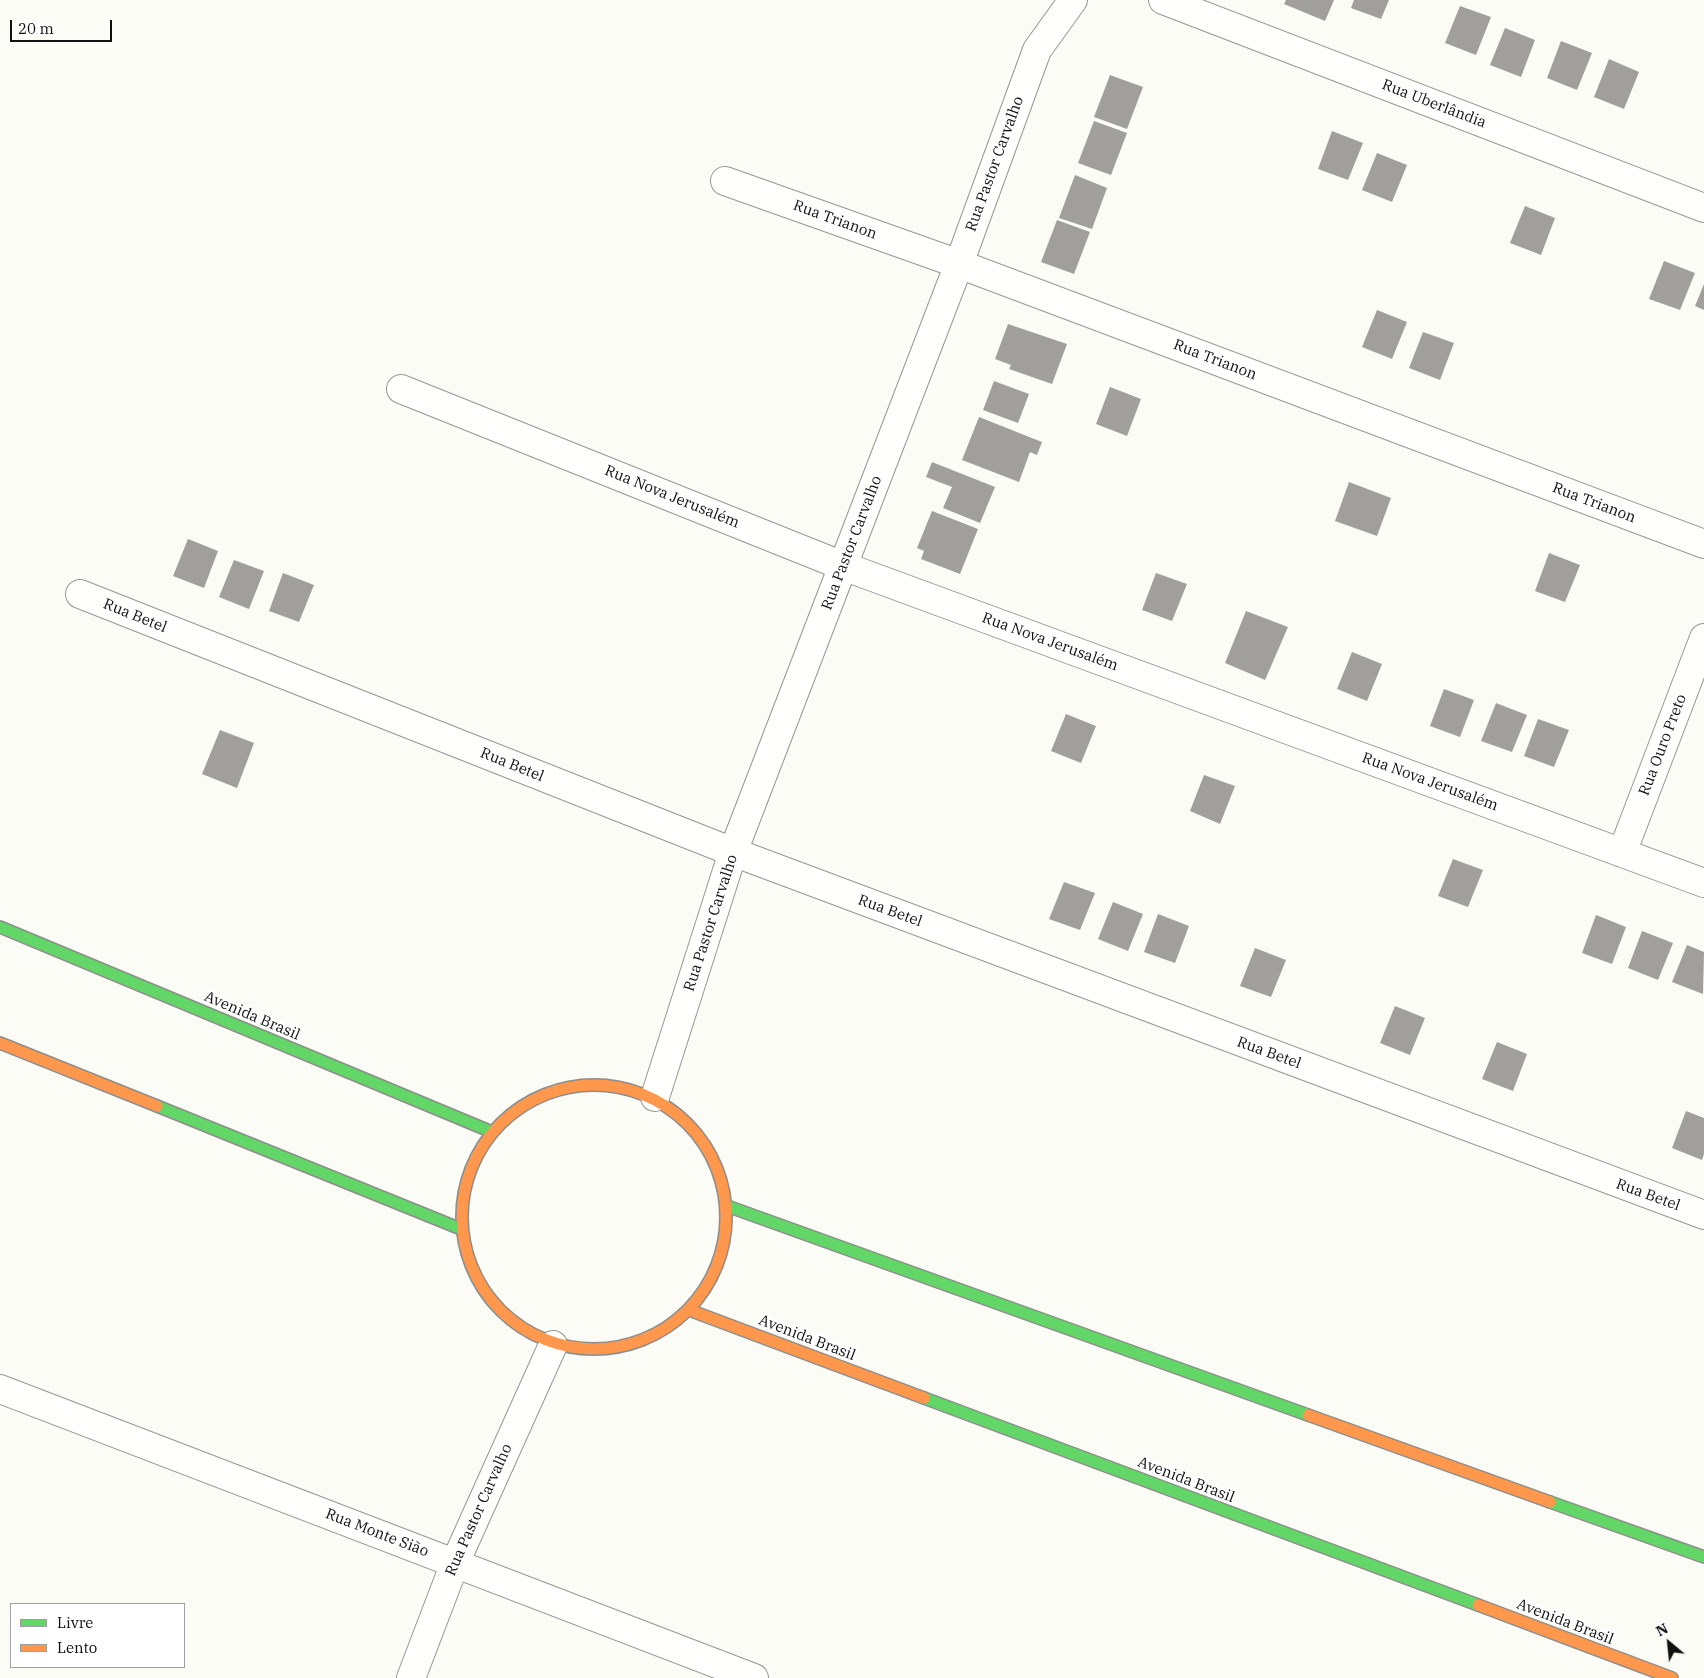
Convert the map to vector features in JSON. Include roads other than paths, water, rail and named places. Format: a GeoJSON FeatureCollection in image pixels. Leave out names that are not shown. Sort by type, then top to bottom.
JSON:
{"type":"FeatureCollection","features":[{"type":"Feature","properties":{"kind":"main road","name":"Avenida Brasil"},"geometry":{"type":"LineString","coordinates":[[0,927],[492,1132]]}},
{"type":"Feature","properties":{"kind":"main road"},"geometry":{"type":"LineString","coordinates":[[0,1043],[461,1229]]}},
{"type":"Feature","properties":{"kind":"main road"},"geometry":{"type":"LineString","coordinates":[[603,1084],[655,1097],[675,1111],[701,1138],[719,1170],[727,1206],[724,1243],[712,1279],[689,1310],[660,1332],[626,1346],[590,1350],[553,1345],[518,1327],[489,1301],[470,1267],[461,1229],[462,1194],[473,1161],[492,1132],[523,1104],[561,1088],[603,1084]]}},
{"type":"Feature","properties":{"kind":"main road"},"geometry":{"type":"LineString","coordinates":[[727,1206],[1704,1557]]}},
{"type":"Feature","properties":{"kind":"main road","name":"Avenida Brasil"},"geometry":{"type":"LineString","coordinates":[[689,1310],[1672,1678]]}},
{"type":"Feature","properties":{"kind":"street","name":"Rua Pastor Carvalho"},"geometry":{"type":"LineString","coordinates":[[655,1097],[733,852],[959,264],[1037,50],[1073,0]]}},
{"type":"Feature","properties":{"kind":"street","name":"Rua Uberlândia"},"geometry":{"type":"LineString","coordinates":[[1164,0],[1704,208]]}},
{"type":"Feature","properties":{"kind":"street","name":"Rua Trianon"},"geometry":{"type":"LineString","coordinates":[[725,181],[959,264],[1704,544]]}},
{"type":"Feature","properties":{"kind":"street","name":"Rua Nova Jerusalém"},"geometry":{"type":"LineString","coordinates":[[401,389],[843,566],[1704,883]]}},
{"type":"Feature","properties":{"kind":"street","name":"Rua Betel"},"geometry":{"type":"LineString","coordinates":[[80,594],[733,852],[1704,1215]]}},
{"type":"Feature","properties":{"kind":"street","name":"Rua Ouro Preto"},"geometry":{"type":"LineString","coordinates":[[1622,853],[1704,638]]}},
{"type":"Feature","properties":{"kind":"street","name":"Rua Pastor Carvalho"},"geometry":{"type":"LineString","coordinates":[[411,1678],[455,1563],[553,1345]]}},
{"type":"Feature","properties":{"kind":"street","name":"Rua Monte Sião"},"geometry":{"type":"LineString","coordinates":[[0,1389],[754,1678]]}}]}
